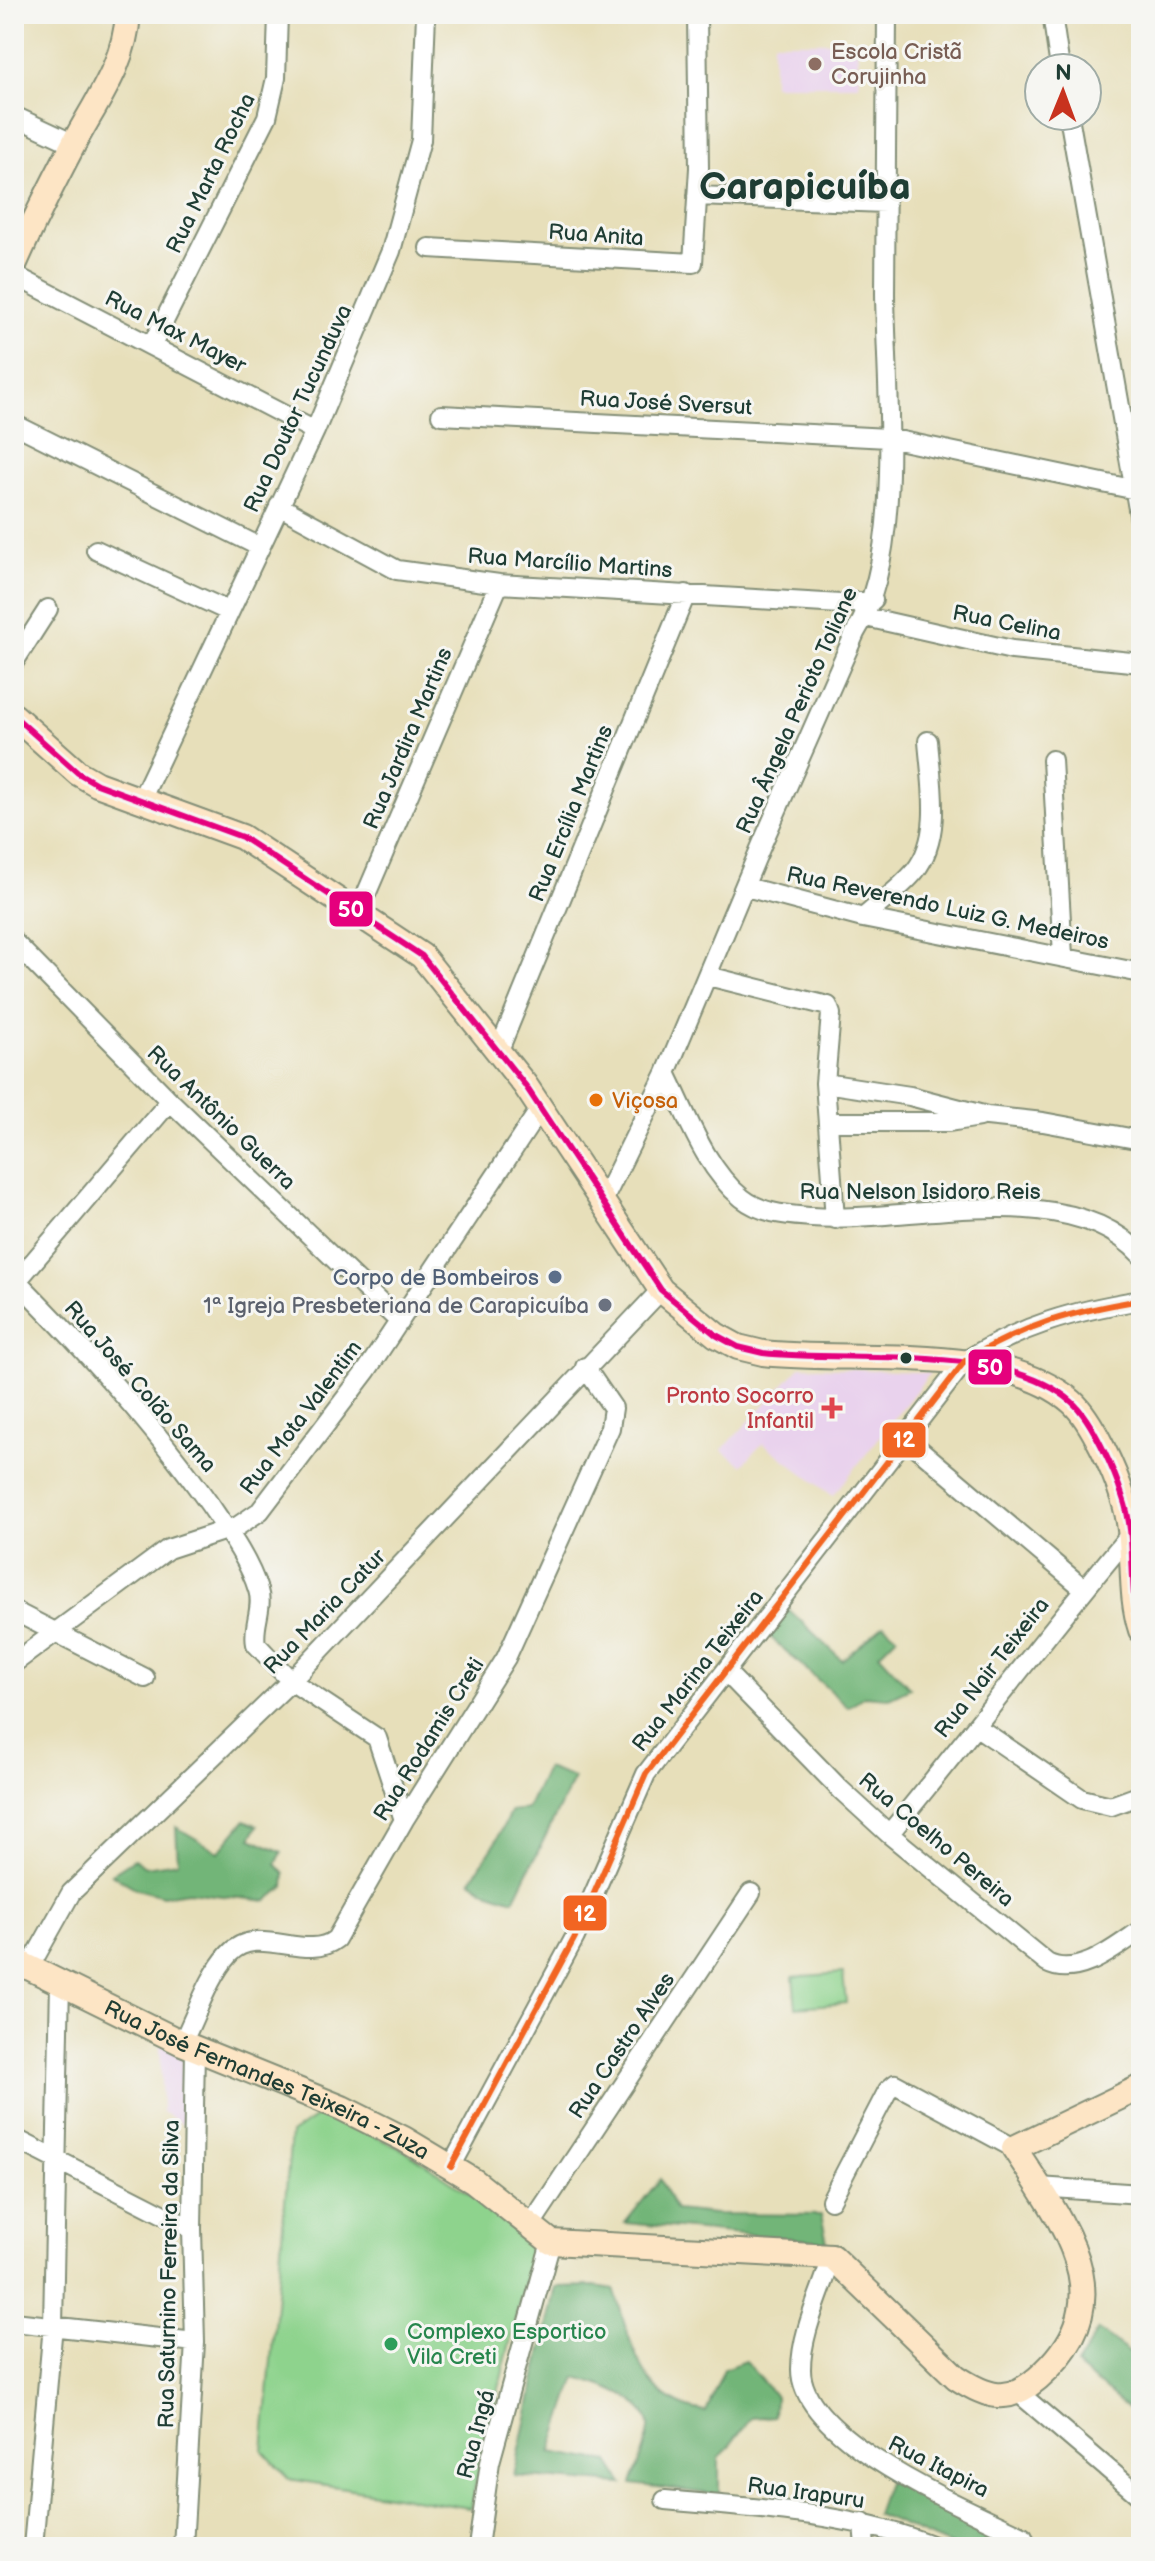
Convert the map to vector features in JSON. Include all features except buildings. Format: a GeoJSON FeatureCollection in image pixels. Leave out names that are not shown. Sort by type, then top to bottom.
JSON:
{"type":"FeatureCollection","features":[{"type":"Feature","properties":{"kind":"street"},"geometry":{"type":"LineString","coordinates":[[17,249],[115,71],[122,53],[128,14]]}},
{"type":"Feature","properties":{"kind":"street","name":"Rua Marta Rocha"},"geometry":{"type":"LineString","coordinates":[[152,345],[267,117],[276,78],[278,14]]}},
{"type":"Feature","properties":{"kind":"street","name":"Rua Doutor Tucunduva"},"geometry":{"type":"LineString","coordinates":[[140,802],[315,431],[375,295],[414,176],[424,110],[426,14]]}},
{"type":"Feature","properties":{"kind":"street"},"geometry":{"type":"LineString","coordinates":[[697,14],[697,196],[885,203]]}},
{"type":"Feature","properties":{"kind":"street","name":"Rua Ângela Perioto Toliane"},"geometry":{"type":"LineString","coordinates":[[602,1203],[666,1073],[762,844],[869,609],[883,559],[888,438],[885,203],[887,14]]}},
{"type":"Feature","properties":{"kind":"street"},"geometry":{"type":"LineString","coordinates":[[1052,14],[1058,52]]}},
{"type":"Feature","properties":{"kind":"street"},"geometry":{"type":"LineString","coordinates":[[14,116],[74,144]]}},
{"type":"Feature","properties":{"kind":"street"},"geometry":{"type":"LineString","coordinates":[[1072,132],[1138,491],[1141,526]]}},
{"type":"Feature","properties":{"kind":"street","name":"Rua Anita"},"geometry":{"type":"LineString","coordinates":[[429,248],[693,263],[697,196]]}},
{"type":"Feature","properties":{"kind":"street","name":"Rua Max Mayer"},"geometry":{"type":"LineString","coordinates":[[14,275],[315,431]]}},
{"type":"Feature","properties":{"kind":"street","name":"Rua José Sversut"},"geometry":{"type":"LineString","coordinates":[[441,415],[888,438],[1138,491]]}},
{"type":"Feature","properties":{"kind":"street"},"geometry":{"type":"LineString","coordinates":[[14,424],[260,547]]}},
{"type":"Feature","properties":{"kind":"street","name":"Rua Marcílio Martins"},"geometry":{"type":"LineString","coordinates":[[279,506],[397,570],[499,584],[841,604],[869,609]]}},
{"type":"Feature","properties":{"kind":"street"},"geometry":{"type":"LineString","coordinates":[[96,550],[228,611]]}},
{"type":"Feature","properties":{"kind":"street","name":"Rua Jardira Martins"},"geometry":{"type":"LineString","coordinates":[[359,911],[499,584]]}},
{"type":"Feature","properties":{"kind":"street","name":"Rua Ercília Martins"},"geometry":{"type":"LineString","coordinates":[[499,1050],[686,594]]}},
{"type":"Feature","properties":{"kind":"street"},"geometry":{"type":"LineString","coordinates":[[14,662],[48,609]]}},
{"type":"Feature","properties":{"kind":"street","name":"Rua Celina"},"geometry":{"type":"LineString","coordinates":[[869,609],[1012,650],[1141,663]]}},
{"type":"Feature","properties":{"kind":"street"},"geometry":{"type":"LineString","coordinates":[[14,716],[78,773],[140,802],[242,837],[359,911],[434,967],[499,1050],[661,1290],[716,1335],[763,1353],[965,1361],[1006,1369],[1034,1379],[1074,1404],[1114,1473],[1133,1531],[1135,1600],[1141,1630]]}},
{"type":"Feature","properties":{"kind":"street"},"geometry":{"type":"LineString","coordinates":[[863,918],[914,872],[924,857],[933,814],[928,741]]}},
{"type":"Feature","properties":{"kind":"street"},"geometry":{"type":"LineString","coordinates":[[1052,760],[1063,956]]}},
{"type":"Feature","properties":{"kind":"street","name":"Rua Reverendo Luiz G. Medeiros"},"geometry":{"type":"LineString","coordinates":[[746,887],[863,918],[1141,973]]}},
{"type":"Feature","properties":{"kind":"street","name":"Rua Antônio Guerra"},"geometry":{"type":"LineString","coordinates":[[14,942],[170,1101],[400,1322]]}},
{"type":"Feature","properties":{"kind":"street"},"geometry":{"type":"LineString","coordinates":[[708,976],[828,1006],[831,1014],[825,1083],[835,1219]]}},
{"type":"Feature","properties":{"kind":"street","name":"Rua Nelson Isidoro Reis"},"geometry":{"type":"LineString","coordinates":[[666,1073],[712,1164],[744,1200],[764,1211],[835,1219],[962,1210],[1066,1215],[1090,1220],[1112,1230],[1141,1255]]}},
{"type":"Feature","properties":{"kind":"street"},"geometry":{"type":"LineString","coordinates":[[825,1083],[910,1096],[987,1116],[1043,1122],[1141,1140]]}},
{"type":"Feature","properties":{"kind":"street"},"geometry":{"type":"LineString","coordinates":[[16,1280],[170,1101]]}},
{"type":"Feature","properties":{"kind":"street","name":"Rua Mota Valentim"},"geometry":{"type":"LineString","coordinates":[[14,1663],[53,1631],[168,1549],[227,1530],[251,1520],[260,1511],[400,1322],[540,1109]]}},
{"type":"Feature","properties":{"kind":"street"},"geometry":{"type":"LineString","coordinates":[[828,1122],[949,1122],[987,1116]]}},
{"type":"Feature","properties":{"kind":"street","name":"Rua José Colão Sama"},"geometry":{"type":"LineString","coordinates":[[16,1280],[135,1410],[185,1470],[227,1530],[259,1593],[256,1644],[291,1681],[377,1738],[404,1820]]}},
{"type":"Feature","properties":{"kind":"street","name":"Rua Maria Catur"},"geometry":{"type":"LineString","coordinates":[[22,1964],[71,1893],[218,1747],[291,1681],[661,1290]]}},
{"type":"Feature","properties":{"kind":"street"},"geometry":{"type":"LineString","coordinates":[[965,1361],[1011,1333],[1046,1320],[1141,1300]]}},
{"type":"Feature","properties":{"kind":"street","name":"Rua Marina Teixeira"},"geometry":{"type":"LineString","coordinates":[[451,2167],[575,1937],[646,1774],[965,1361]]}},
{"type":"Feature","properties":{"kind":"street","name":"Rua Rodamis Creti"},"geometry":{"type":"LineString","coordinates":[[189,2046],[223,1961],[242,1944],[259,1941],[318,1946],[336,1939],[404,1820],[506,1658],[610,1428],[613,1408],[585,1367]]}},
{"type":"Feature","properties":{"kind":"street"},"geometry":{"type":"LineString","coordinates":[[906,1438],[1083,1588]]}},
{"type":"Feature","properties":{"kind":"street","name":"Rua Nair Teixeira"},"geometry":{"type":"LineString","coordinates":[[889,1834],[977,1727],[1083,1588],[1133,1531]]}},
{"type":"Feature","properties":{"kind":"street"},"geometry":{"type":"LineString","coordinates":[[14,1611],[145,1678]]}},
{"type":"Feature","properties":{"kind":"street","name":"Rua Coelho Pereira"},"geometry":{"type":"LineString","coordinates":[[726,1672],[841,1790],[889,1834],[1055,1967],[1083,1963],[1141,1930]]}},
{"type":"Feature","properties":{"kind":"street"},"geometry":{"type":"LineString","coordinates":[[977,1727],[1082,1799],[1111,1806],[1141,1795]]}},
{"type":"Feature","properties":{"kind":"street","name":"Rua Castro Alves"},"geometry":{"type":"LineString","coordinates":[[532,2223],[751,1893]]}},
{"type":"Feature","properties":{"kind":"street","name":"Rua José Fernandes Teixeira - Zuza"},"geometry":{"type":"LineString","coordinates":[[22,1964],[189,2046],[342,2108],[451,2167],[532,2223],[551,2242]]}},
{"type":"Feature","properties":{"kind":"street"},"geometry":{"type":"LineString","coordinates":[[33,2547],[53,2325],[60,1982]]}},
{"type":"Feature","properties":{"kind":"street","name":"Rua Saturnino Ferreira da Silva"},"geometry":{"type":"LineString","coordinates":[[183,2547],[195,2342],[189,2046]]}},
{"type":"Feature","properties":{"kind":"street"},"geometry":{"type":"LineString","coordinates":[[831,2200],[888,2090],[895,2084],[904,2086],[1014,2148],[1039,2187],[1079,2265],[1083,2313],[1077,2334],[1061,2358],[1020,2394]]}},
{"type":"Feature","properties":{"kind":"street"},"geometry":{"type":"LineString","coordinates":[[1014,2148],[1141,2087]]}},
{"type":"Feature","properties":{"kind":"street"},"geometry":{"type":"LineString","coordinates":[[14,2138],[192,2229]]}},
{"type":"Feature","properties":{"kind":"street"},"geometry":{"type":"LineString","coordinates":[[1039,2187],[1141,2194]]}},
{"type":"Feature","properties":{"kind":"street"},"geometry":{"type":"LineString","coordinates":[[551,2242],[832,2257],[956,2377],[985,2393],[1020,2394],[1141,2497]]}},
{"type":"Feature","properties":{"kind":"street","name":"Rua Ingá"},"geometry":{"type":"LineString","coordinates":[[478,2547],[490,2462],[551,2242]]}},
{"type":"Feature","properties":{"kind":"street","name":"Rua Itapira"},"geometry":{"type":"LineString","coordinates":[[832,2257],[802,2358],[802,2382],[809,2398],[871,2458],[1025,2541]]}},
{"type":"Feature","properties":{"kind":"street"},"geometry":{"type":"LineString","coordinates":[[14,2322],[195,2342]]}},
{"type":"Feature","properties":{"kind":"street","name":"Rua Irapuru"},"geometry":{"type":"LineString","coordinates":[[665,2500],[863,2523],[900,2532],[936,2547]]}},
{"type":"Feature","properties":{"kind":"street"},"geometry":{"type":"LineString","coordinates":[[863,2523],[865,2547]]}},
{"type":"Feature","properties":{"kind":"shaded area","name":"Escola Cristã Corujinha"},"geometry":{"type":"Polygon","coordinates":[[[773,42],[857,42],[859,85],[773,85],[773,42]]]}},
{"type":"Feature","properties":{"kind":"shaded area","name":"Pronto Socorro Infantil"},"geometry":{"type":"Polygon","coordinates":[[[801,1366],[930,1373],[833,1496],[763,1443],[742,1465],[722,1450],[801,1366]]]}},
{"type":"Feature","properties":{"kind":"shaded area"},"geometry":{"type":"Polygon","coordinates":[[[160,2044],[183,2051],[183,2124],[162,2112],[160,2044]]]}},
{"type":"Feature","properties":{"kind":"green space"},"geometry":{"type":"Polygon","coordinates":[[[788,1609],[842,1660],[884,1625],[897,1636],[879,1654],[910,1688],[889,1698],[864,1696],[848,1707],[768,1635],[788,1609]]]}},
{"type":"Feature","properties":{"kind":"green space"},"geometry":{"type":"Polygon","coordinates":[[[546,1768],[574,1778],[514,1900],[484,1890],[471,1880],[511,1811],[527,1809],[546,1768]]]}},
{"type":"Feature","properties":{"kind":"green space"},"geometry":{"type":"Polygon","coordinates":[[[245,1820],[258,1826],[251,1838],[282,1852],[276,1864],[285,1874],[284,1887],[267,1901],[188,1892],[163,1896],[137,1889],[111,1874],[134,1859],[145,1867],[178,1862],[176,1827],[219,1852],[245,1820]]]}},
{"type":"Feature","properties":{"kind":"green space"},"geometry":{"type":"Polygon","coordinates":[[[843,1973],[846,2003],[796,2007],[793,1977],[843,1973]]]}},
{"type":"Feature","properties":{"kind":"green space","name":"Complexo Esportico Vila Creti"},"geometry":{"type":"Polygon","coordinates":[[[323,2112],[406,2151],[535,2238],[470,2508],[289,2479],[263,2451],[291,2134],[323,2112]]]}},
{"type":"Feature","properties":{"kind":"green space"},"geometry":{"type":"Polygon","coordinates":[[[660,2179],[675,2210],[715,2214],[821,2215],[827,2242],[625,2223],[660,2179]]]}},
{"type":"Feature","properties":{"kind":"green space"},"geometry":{"type":"Polygon","coordinates":[[[556,2287],[614,2289],[642,2368],[667,2397],[684,2407],[706,2412],[724,2369],[745,2361],[775,2396],[774,2416],[751,2418],[719,2459],[719,2495],[632,2484],[648,2436],[648,2418],[642,2409],[622,2394],[576,2378],[551,2452],[609,2462],[623,2484],[514,2476],[556,2287]]]}},
{"type":"Feature","properties":{"kind":"green space"},"geometry":{"type":"Polygon","coordinates":[[[1098,2330],[1141,2361],[1141,2419],[1076,2366],[1098,2330]]]}},
{"type":"Feature","properties":{"kind":"green space"},"geometry":{"type":"Polygon","coordinates":[[[888,2480],[1016,2541],[1018,2547],[953,2547],[876,2514],[888,2480]]]}},
{"type":"Feature","properties":{"kind":"transit line","name":"50"},"geometry":{"type":"LineString","coordinates":[[14,716],[78,773],[97,784],[242,837],[422,956],[525,1085],[661,1290],[716,1335],[738,1347],[763,1353],[925,1359],[1007,1370],[1043,1383],[1072,1402],[1095,1433],[1109,1461],[1128,1514],[1134,1598],[1141,1630]]}},
{"type":"Feature","properties":{"kind":"transit line","name":"12"},"geometry":{"type":"LineString","coordinates":[[451,2167],[575,1937],[646,1774],[965,1361],[986,1348],[1049,1321],[1141,1300]]}},
{"type":"Feature","properties":{"kind":"place","name":"Escola Cristã Corujinha"},"geometry":{"type":"Point","coordinates":[815,64]}},
{"type":"Feature","properties":{"kind":"place","name":"Viçosa"},"geometry":{"type":"Point","coordinates":[596,1100]}},
{"type":"Feature","properties":{"kind":"place","name":"Corpo de Bombeiros"},"geometry":{"type":"Point","coordinates":[555,1277]}},
{"type":"Feature","properties":{"kind":"place","name":"1ª Igreja Presbeteriana de Carapicuíba"},"geometry":{"type":"Point","coordinates":[605,1305]}},
{"type":"Feature","properties":{"kind":"place","name":"Pronto Socorro Infantil"},"geometry":{"type":"Point","coordinates":[832,1408]}},
{"type":"Feature","properties":{"kind":"place","name":"Complexo Esportico Vila Creti"},"geometry":{"type":"Point","coordinates":[391,2344]}},
{"type":"Feature","properties":{"kind":"district","name":"Carapicuíba"},"geometry":{"type":"Point","coordinates":[805,186]}}]}
